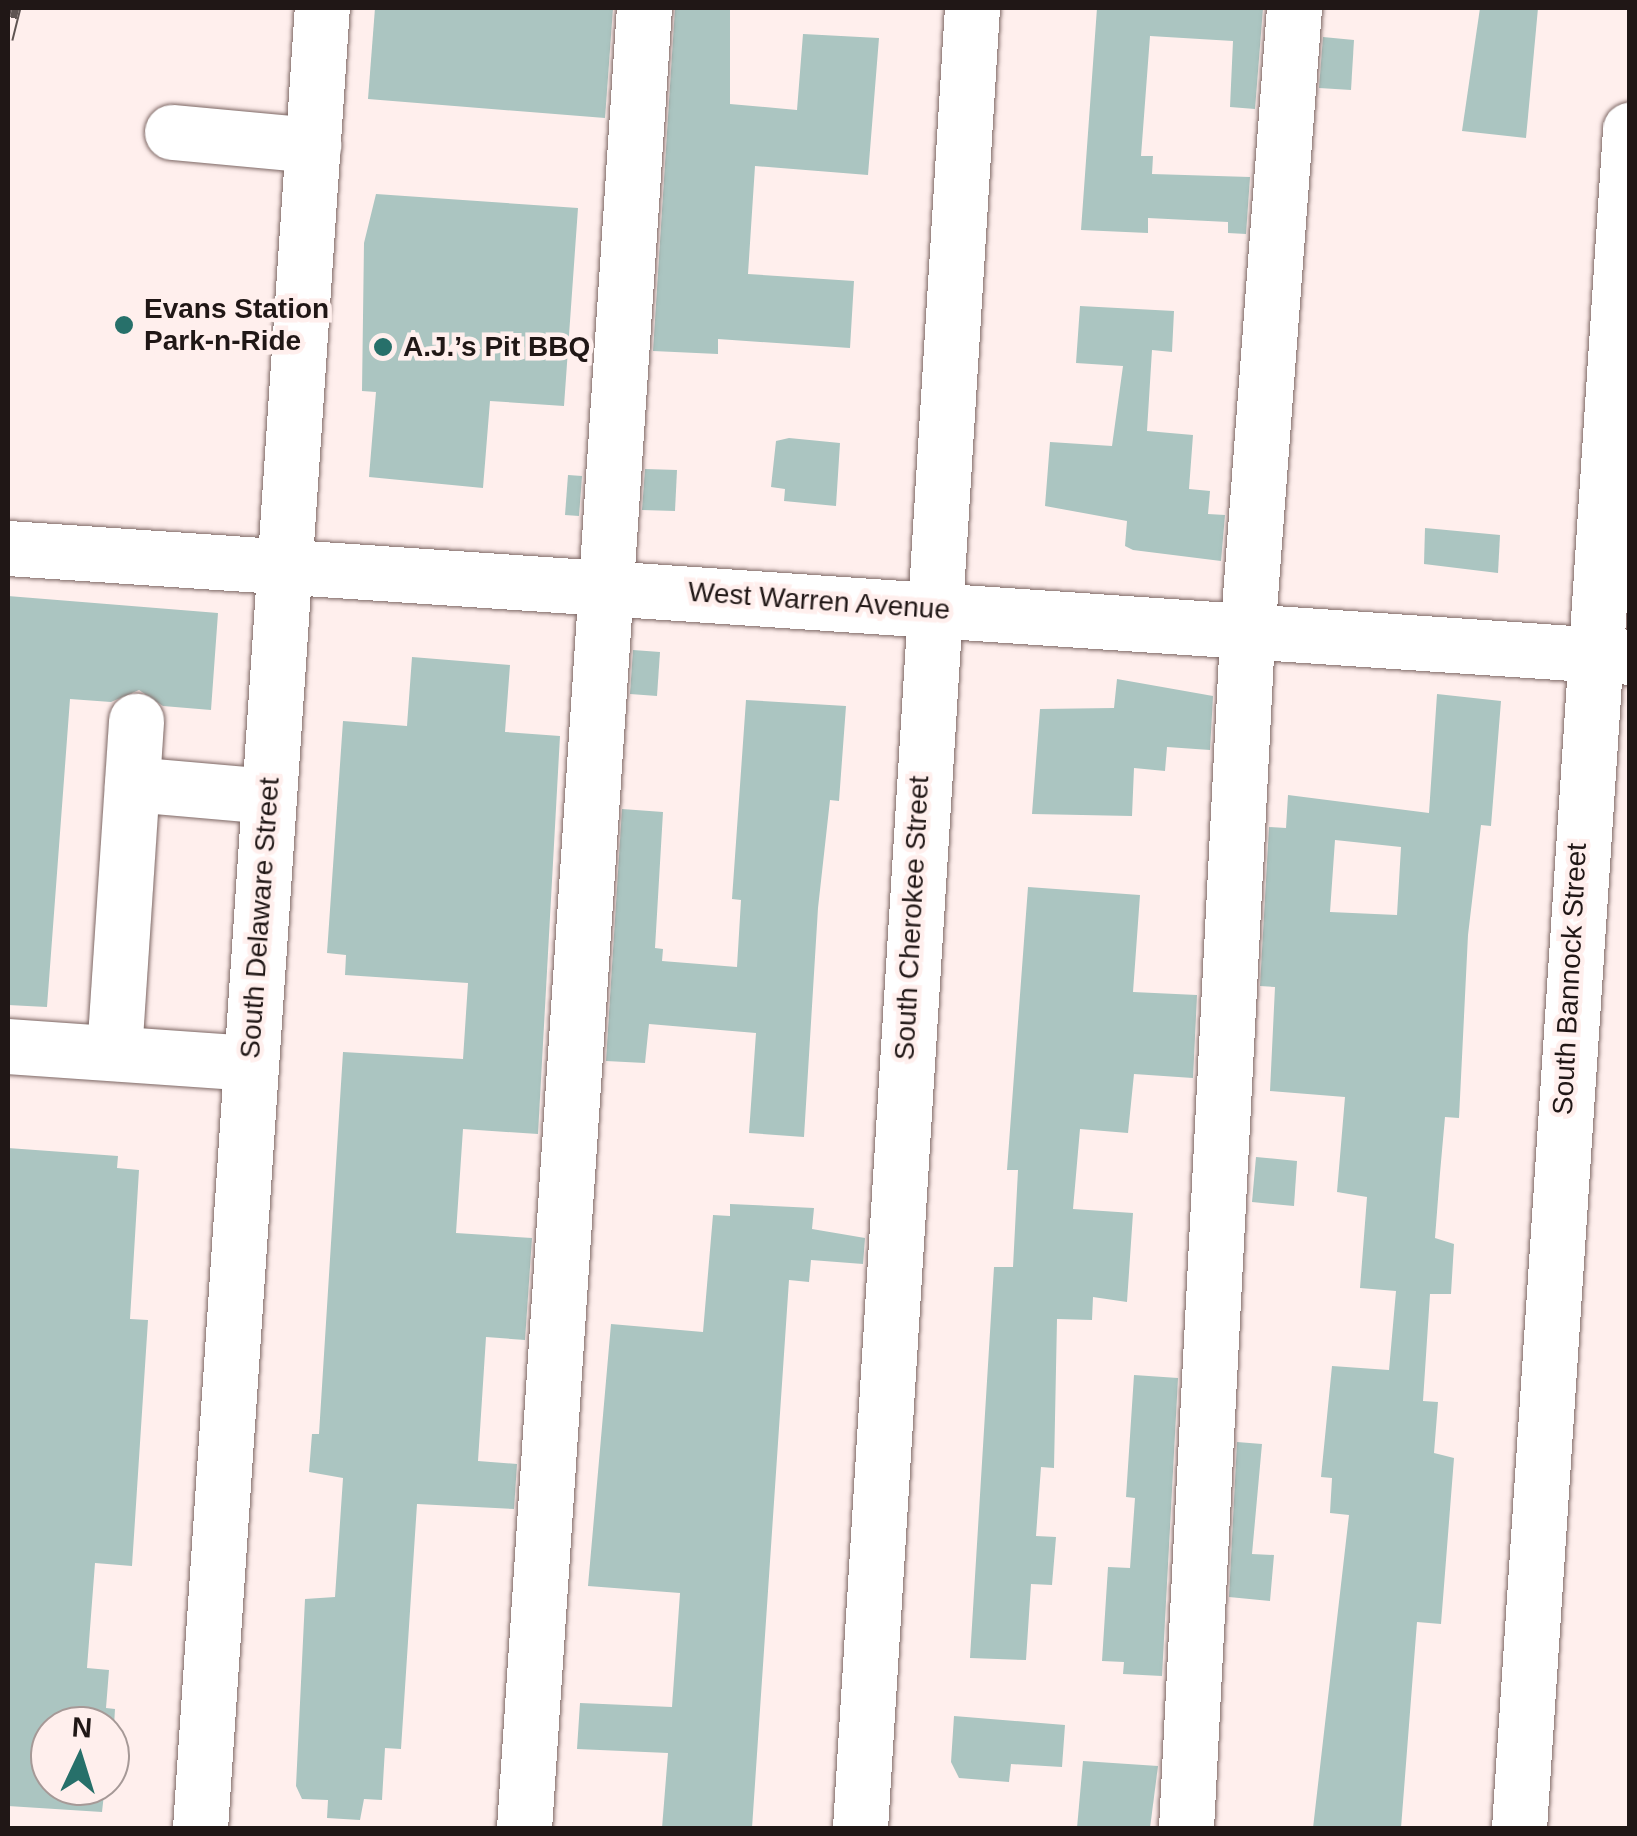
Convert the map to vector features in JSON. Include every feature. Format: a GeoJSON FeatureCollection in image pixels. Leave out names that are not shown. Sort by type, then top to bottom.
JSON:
{"type":"FeatureCollection","features":[{"type":"Feature","properties":{"kind":"street","name":"South Delaware Street"},"geometry":{"type":"LineString","coordinates":[[200,1828],[322,8]]}},
{"type":"Feature","properties":{"kind":"street"},"geometry":{"type":"LineString","coordinates":[[524,1828],[644,8]]}},
{"type":"Feature","properties":{"kind":"street","name":"South Cherokee Street"},"geometry":{"type":"LineString","coordinates":[[860,1828],[930,607],[972,8]]}},
{"type":"Feature","properties":{"kind":"street"},"geometry":{"type":"LineString","coordinates":[[1186,1828],[1247,636],[1294,8]]}},
{"type":"Feature","properties":{"kind":"street","name":"South Bannock Street"},"geometry":{"type":"LineString","coordinates":[[1519,1828],[1610,656],[1630,130]]}},
{"type":"Feature","properties":{"kind":"street"},"geometry":{"type":"LineString","coordinates":[[172,132],[313,145]]}},
{"type":"Feature","properties":{"kind":"street","name":"West Warren Avenue"},"geometry":{"type":"LineString","coordinates":[[8,548],[930,607],[1247,636],[1610,656]]}},
{"type":"Feature","properties":{"kind":"street"},"geometry":{"type":"LineString","coordinates":[[114,1054],[136,721]]}},
{"type":"Feature","properties":{"kind":"street"},"geometry":{"type":"LineString","coordinates":[[132,784],[268,796]]}},
{"type":"Feature","properties":{"kind":"street"},"geometry":{"type":"LineString","coordinates":[[8,1046],[250,1063]]}},
{"type":"Feature","properties":{"kind":"building"},"geometry":{"type":"Polygon","coordinates":[[[375,8],[613,8],[605,118],[368,99],[375,8]]]}},
{"type":"Feature","properties":{"kind":"building"},"geometry":{"type":"Polygon","coordinates":[[[675,8],[730,8],[730,104],[797,110],[803,34],[879,38],[868,175],[755,166],[748,274],[854,281],[850,348],[718,339],[718,354],[653,351],[675,8]]]}},
{"type":"Feature","properties":{"kind":"building"},"geometry":{"type":"Polygon","coordinates":[[[1097,8],[1263,8],[1255,109],[1230,107],[1233,41],[1150,36],[1141,156],[1153,156],[1152,174],[1250,177],[1246,234],[1228,233],[1228,222],[1148,218],[1148,233],[1081,230],[1097,8]]]}},
{"type":"Feature","properties":{"kind":"building"},"geometry":{"type":"Polygon","coordinates":[[[1480,8],[1538,8],[1526,138],[1462,131],[1480,8]]]}},
{"type":"Feature","properties":{"kind":"building"},"geometry":{"type":"Polygon","coordinates":[[[1323,37],[1354,40],[1351,90],[1319,88],[1323,37]]]}},
{"type":"Feature","properties":{"kind":"building"},"geometry":{"type":"Polygon","coordinates":[[[376,194],[578,208],[564,406],[490,401],[483,488],[369,477],[376,392],[362,391],[364,243],[376,194]]]}},
{"type":"Feature","properties":{"kind":"building"},"geometry":{"type":"Polygon","coordinates":[[[1080,306],[1174,311],[1172,352],[1152,350],[1147,431],[1193,435],[1189,489],[1210,491],[1208,514],[1225,515],[1221,561],[1133,550],[1125,546],[1127,521],[1045,506],[1050,442],[1112,446],[1123,366],[1076,363],[1080,306]]]}},
{"type":"Feature","properties":{"kind":"building"},"geometry":{"type":"Polygon","coordinates":[[[789,438],[840,443],[836,506],[784,501],[785,489],[771,487],[776,441],[789,438]]]}},
{"type":"Feature","properties":{"kind":"building"},"geometry":{"type":"Polygon","coordinates":[[[645,469],[677,470],[675,511],[642,510],[645,469]]]}},
{"type":"Feature","properties":{"kind":"building"},"geometry":{"type":"Polygon","coordinates":[[[568,475],[582,476],[579,516],[565,515],[568,475]]]}},
{"type":"Feature","properties":{"kind":"building"},"geometry":{"type":"Polygon","coordinates":[[[1425,528],[1500,535],[1498,573],[1424,564],[1425,528]]]}},
{"type":"Feature","properties":{"kind":"building"},"geometry":{"type":"Polygon","coordinates":[[[8,596],[218,613],[211,710],[163,706],[139,690],[111,702],[70,699],[47,1007],[8,1005],[8,596]]]}},
{"type":"Feature","properties":{"kind":"building"},"geometry":{"type":"Polygon","coordinates":[[[633,650],[660,652],[657,696],[630,694],[633,650]]]}},
{"type":"Feature","properties":{"kind":"building"},"geometry":{"type":"Polygon","coordinates":[[[412,657],[510,665],[505,732],[560,736],[538,1134],[463,1129],[456,1233],[532,1238],[525,1340],[486,1337],[478,1461],[517,1464],[514,1509],[417,1504],[401,1749],[385,1748],[382,1800],[364,1799],[360,1820],[327,1818],[328,1800],[302,1799],[296,1786],[305,1599],[335,1597],[343,1478],[309,1472],[312,1434],[319,1434],[343,1052],[463,1059],[468,983],[345,975],[346,955],[327,953],[343,721],[407,726],[412,657]]]}},
{"type":"Feature","properties":{"kind":"building"},"geometry":{"type":"Polygon","coordinates":[[[1117,679],[1213,696],[1210,750],[1167,747],[1165,771],[1134,768],[1132,816],[1032,814],[1040,709],[1114,708],[1117,679]]]}},
{"type":"Feature","properties":{"kind":"building"},"geometry":{"type":"Polygon","coordinates":[[[1437,694],[1501,701],[1491,826],[1481,825],[1468,935],[1459,1118],[1445,1117],[1440,1173],[1435,1238],[1454,1244],[1451,1294],[1430,1294],[1423,1401],[1438,1402],[1434,1453],[1454,1458],[1441,1624],[1417,1622],[1401,1828],[1313,1828],[1349,1515],[1330,1513],[1332,1478],[1321,1477],[1332,1366],[1389,1370],[1396,1291],[1360,1288],[1367,1197],[1337,1192],[1345,1097],[1270,1091],[1275,987],[1260,986],[1269,827],[1286,828],[1288,795],[1429,813],[1437,694]],[[1335,840],[1330,912],[1397,915],[1401,847],[1335,840]]]}},
{"type":"Feature","properties":{"kind":"building"},"geometry":{"type":"Polygon","coordinates":[[[746,700],[846,706],[839,801],[830,800],[818,908],[804,1137],[749,1133],[756,1033],[649,1024],[645,1063],[606,1061],[622,809],[663,812],[655,948],[663,949],[662,961],[737,967],[741,900],[732,899],[746,700]]]}},
{"type":"Feature","properties":{"kind":"building"},"geometry":{"type":"Polygon","coordinates":[[[1028,887],[1140,895],[1133,992],[1197,995],[1193,1078],[1134,1074],[1128,1133],[1080,1129],[1073,1209],[1133,1213],[1127,1302],[1093,1297],[1092,1320],[1057,1319],[1054,1468],[1041,1467],[1036,1536],[1056,1537],[1052,1585],[1031,1584],[1026,1660],[970,1658],[994,1267],[1013,1267],[1018,1170],[1007,1170],[1028,887]]]}},
{"type":"Feature","properties":{"kind":"building"},"geometry":{"type":"Polygon","coordinates":[[[8,1148],[118,1156],[117,1168],[139,1170],[130,1319],[148,1320],[132,1566],[95,1563],[87,1668],[109,1670],[106,1706],[30,1706],[30,1806],[103,1806],[102,1812],[8,1806],[8,1148]]]}},
{"type":"Feature","properties":{"kind":"building"},"geometry":{"type":"Polygon","coordinates":[[[1256,1157],[1297,1161],[1294,1206],[1252,1202],[1256,1157]]]}},
{"type":"Feature","properties":{"kind":"building"},"geometry":{"type":"Polygon","coordinates":[[[730,1204],[814,1208],[812,1229],[865,1238],[863,1264],[811,1260],[809,1282],[789,1280],[752,1828],[662,1828],[668,1753],[577,1749],[580,1703],[672,1707],[680,1593],[588,1586],[611,1324],[703,1332],[713,1215],[730,1216],[730,1204]]]}},
{"type":"Feature","properties":{"kind":"building"},"geometry":{"type":"Polygon","coordinates":[[[1134,1375],[1178,1378],[1162,1676],[1123,1674],[1124,1662],[1102,1661],[1108,1567],[1130,1568],[1135,1498],[1126,1497],[1134,1375]]]}},
{"type":"Feature","properties":{"kind":"building"},"geometry":{"type":"Polygon","coordinates":[[[1237,1442],[1262,1444],[1252,1554],[1274,1555],[1270,1601],[1229,1597],[1237,1442]]]}},
{"type":"Feature","properties":{"kind":"building"},"geometry":{"type":"Polygon","coordinates":[[[954,1716],[1065,1725],[1062,1767],[1011,1764],[1009,1782],[959,1778],[951,1762],[954,1716]]]}},
{"type":"Feature","properties":{"kind":"building"},"geometry":{"type":"Polygon","coordinates":[[[1083,1761],[1158,1766],[1150,1828],[1077,1828],[1083,1761]]]}},
{"type":"Feature","properties":{"kind":"railway"},"geometry":{"type":"LineString","coordinates":[[8,39],[16,8]]}},
{"type":"Feature","properties":{"kind":"place","name":"Evans Station Park-n-Ride"},"geometry":{"type":"Point","coordinates":[124,325]}},
{"type":"Feature","properties":{"kind":"place","name":"A.J.’s Pit BBQ"},"geometry":{"type":"Point","coordinates":[383,347]}}]}
